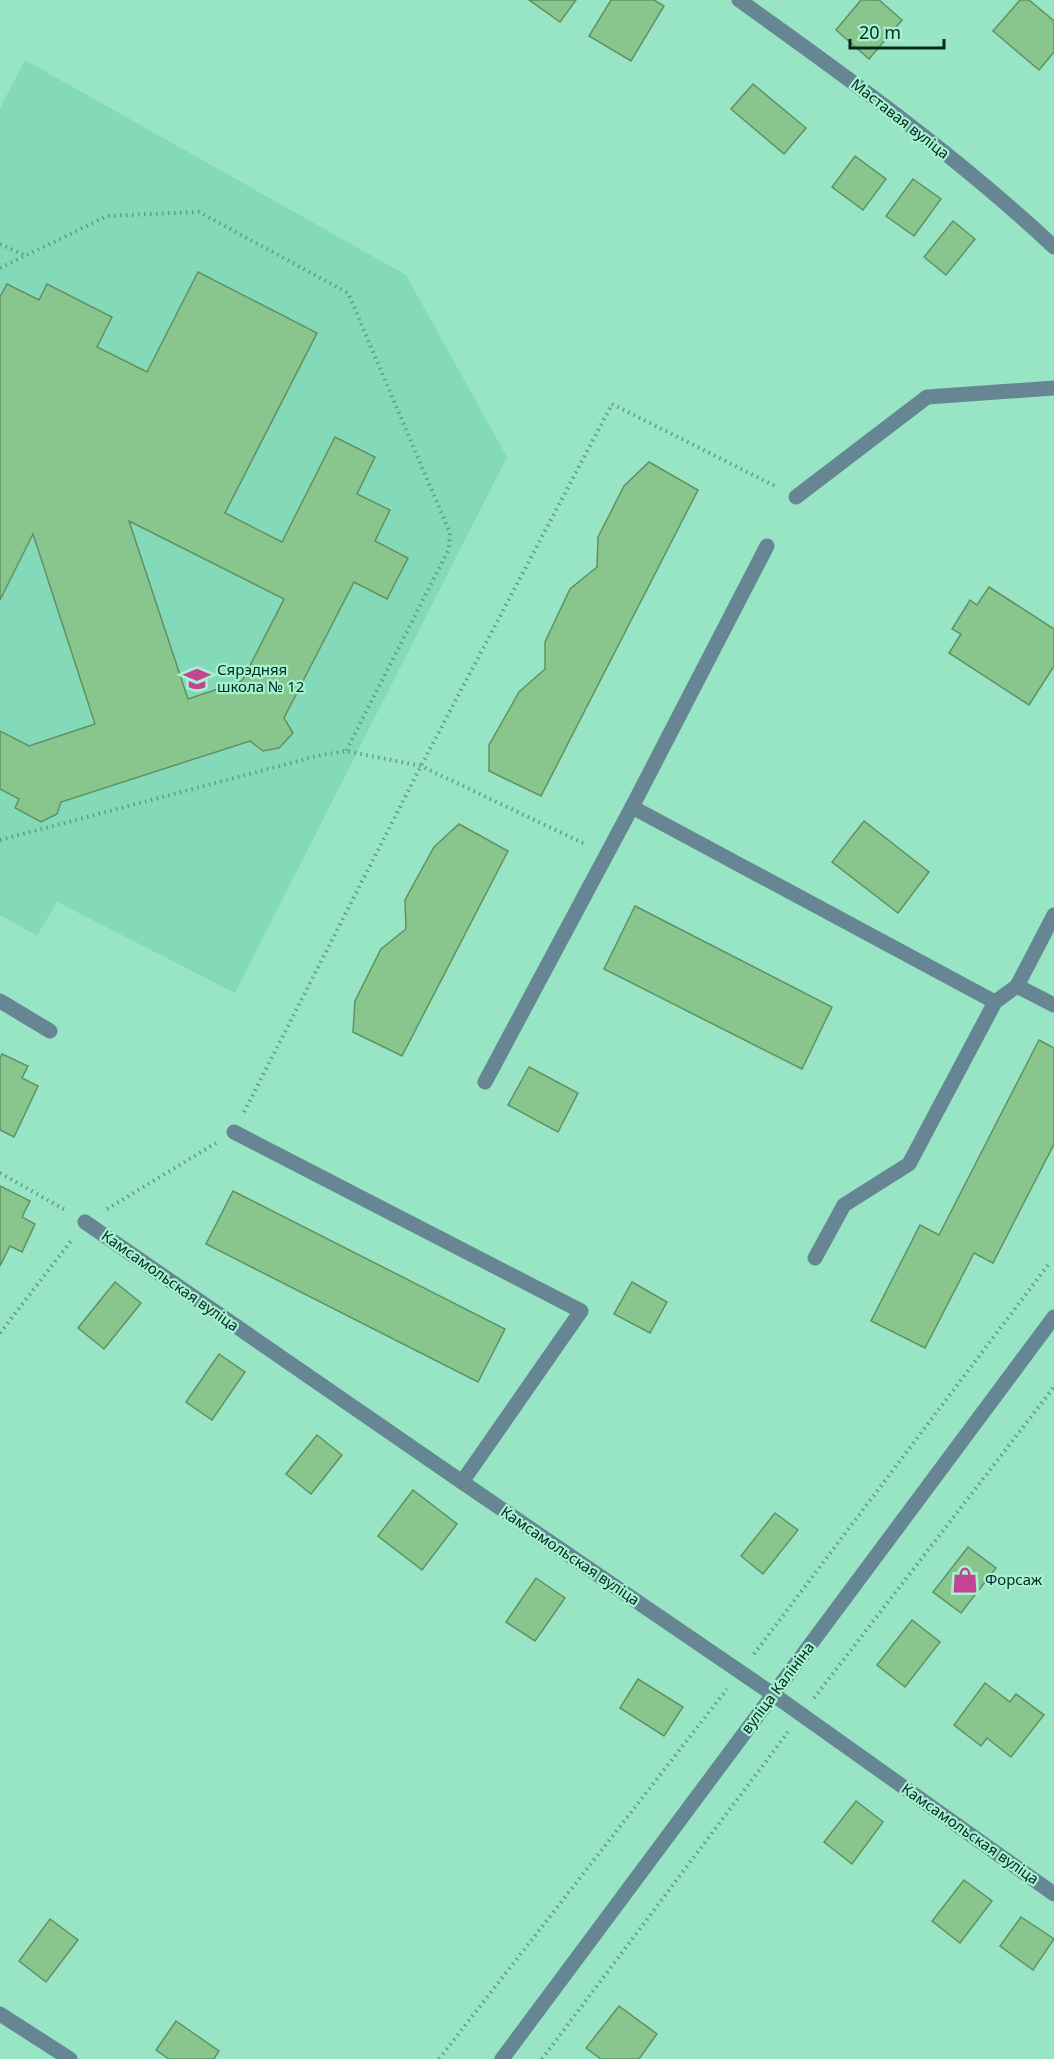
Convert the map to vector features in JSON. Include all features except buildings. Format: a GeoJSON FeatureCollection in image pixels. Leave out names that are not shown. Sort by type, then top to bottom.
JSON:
{"type":"FeatureCollection","features":[{"type":"Feature","properties":{"kind":"street","name":"Маставая вуліца"},"geometry":{"type":"LineString","coordinates":[[739,0],[868,93],[1019,214],[1054,247]]}},
{"type":"Feature","properties":{"kind":"street"},"geometry":{"type":"LineString","coordinates":[[796,497],[927,397],[1054,388]]}},
{"type":"Feature","properties":{"kind":"street"},"geometry":{"type":"LineString","coordinates":[[485,1082],[632,807],[767,546]]}},
{"type":"Feature","properties":{"kind":"street"},"geometry":{"type":"LineString","coordinates":[[632,807],[995,1002]]}},
{"type":"Feature","properties":{"kind":"street"},"geometry":{"type":"LineString","coordinates":[[815,1258],[844,1205],[909,1164],[995,1002],[1017,986],[1054,915]]}},
{"type":"Feature","properties":{"kind":"street"},"geometry":{"type":"LineString","coordinates":[[1017,986],[1054,1005]]}},
{"type":"Feature","properties":{"kind":"street"},"geometry":{"type":"LineString","coordinates":[[0,1002],[50,1030]]}},
{"type":"Feature","properties":{"kind":"street"},"geometry":{"type":"LineString","coordinates":[[234,1132],[581,1311],[462,1482]]}},
{"type":"Feature","properties":{"kind":"street","name":"Камсамольская вуліца"},"geometry":{"type":"LineString","coordinates":[[85,1222],[774,1695],[1054,1894]]}},
{"type":"Feature","properties":{"kind":"street","name":"вуліца Калініна"},"geometry":{"type":"LineString","coordinates":[[502,2059],[1054,1317]]}},
{"type":"Feature","properties":{"kind":"street"},"geometry":{"type":"LineString","coordinates":[[0,2014],[69,2059]]}},
{"type":"Feature","properties":{"kind":"path"},"geometry":{"type":"LineString","coordinates":[[0,268],[107,216],[199,212],[348,293],[450,533],[449,549],[346,751]]}},
{"type":"Feature","properties":{"kind":"path"},"geometry":{"type":"LineString","coordinates":[[0,244],[25,256]]}},
{"type":"Feature","properties":{"kind":"path"},"geometry":{"type":"LineString","coordinates":[[0,1334],[85,1222],[234,1132],[422,766],[612,404],[796,497]]}},
{"type":"Feature","properties":{"kind":"path"},"geometry":{"type":"LineString","coordinates":[[0,840],[321,755],[346,751],[422,766],[606,854]]}},
{"type":"Feature","properties":{"kind":"path"},"geometry":{"type":"LineString","coordinates":[[0,1173],[85,1222]]}},
{"type":"Feature","properties":{"kind":"shaded area","name":"Сярэдняя школа № 12"},"geometry":{"type":"Polygon","coordinates":[[[25,60],[406,275],[507,457],[235,993],[57,902],[37,936],[0,915],[0,108],[25,60]]]}},
{"type":"Feature","properties":{"kind":"place","name":"Сярэдняя школа № 12"},"geometry":{"type":"Point","coordinates":[197,679]}},
{"type":"Feature","properties":{"kind":"place","name":"Форсаж"},"geometry":{"type":"Point","coordinates":[965,1580]}}]}
